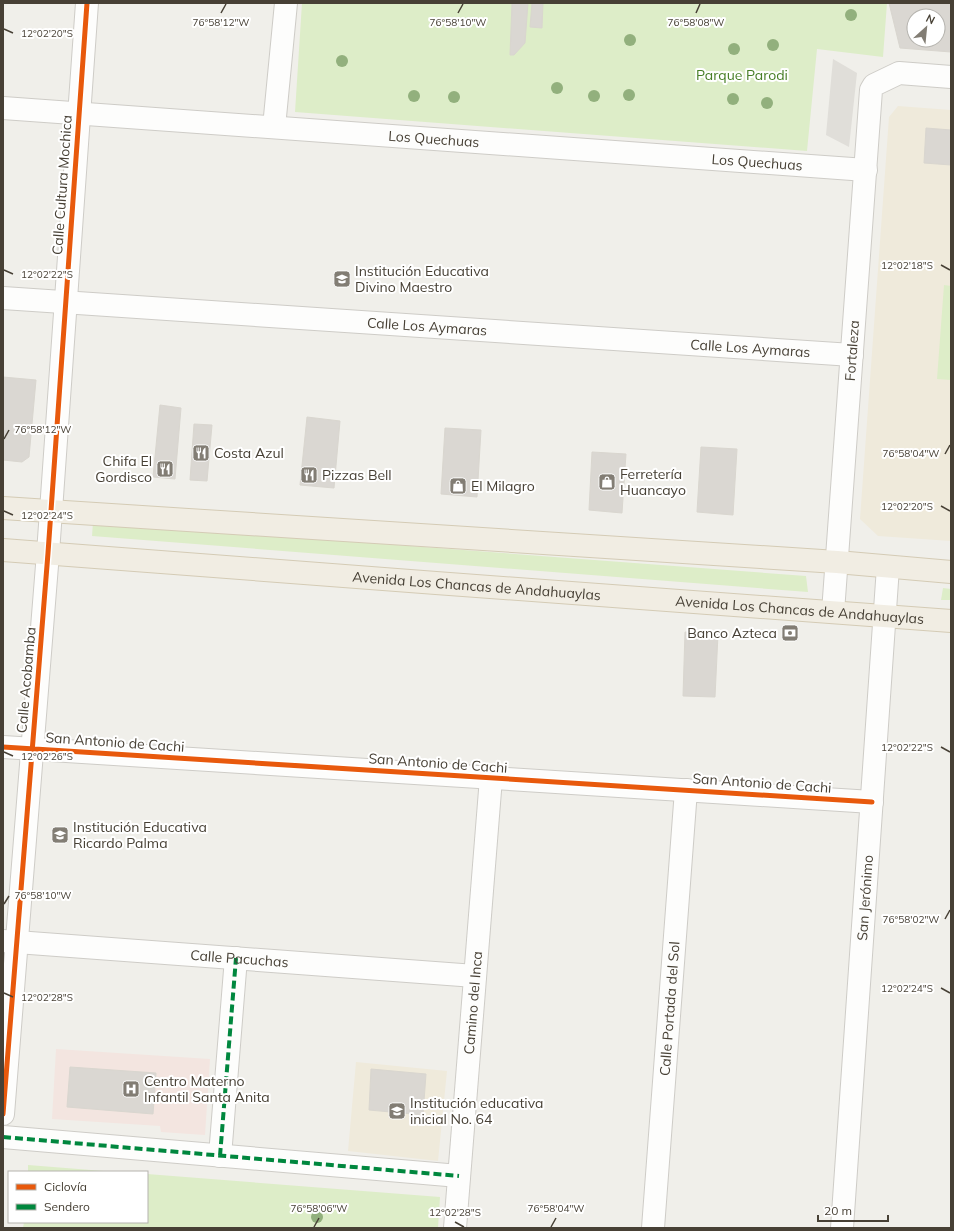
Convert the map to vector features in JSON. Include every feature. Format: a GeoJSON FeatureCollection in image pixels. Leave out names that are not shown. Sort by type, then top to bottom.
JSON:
{"type":"FeatureCollection","features":[{"type":"Feature","properties":{"kind":"main road"},"geometry":{"type":"LineString","coordinates":[[3,508],[837,562],[951,572]]}},
{"type":"Feature","properties":{"kind":"main road","name":"Avenida Los Chancas de Andahuaylas"},"geometry":{"type":"LineString","coordinates":[[3,550],[444,584],[951,620]]}},
{"type":"Feature","properties":{"kind":"street","name":"Calle Cultura Mochica"},"geometry":{"type":"LineString","coordinates":[[51,512],[87,3]]}},
{"type":"Feature","properties":{"kind":"street"},"geometry":{"type":"LineString","coordinates":[[274,127],[286,3]]}},
{"type":"Feature","properties":{"kind":"street","name":"Fortaleza"},"geometry":{"type":"LineString","coordinates":[[833,612],[871,90],[874,85],[899,73],[951,77]]}},
{"type":"Feature","properties":{"kind":"street","name":"Los Quechuas"},"geometry":{"type":"LineString","coordinates":[[3,108],[866,170]]}},
{"type":"Feature","properties":{"kind":"street","name":"Calle Los Aymaras"},"geometry":{"type":"LineString","coordinates":[[3,298],[852,355]]}},
{"type":"Feature","properties":{"kind":"street","name":"Calle Acobamba"},"geometry":{"type":"LineString","coordinates":[[3,1114],[10,942],[32,749],[51,512]]}},
{"type":"Feature","properties":{"kind":"street","name":"San Jerónimo"},"geometry":{"type":"LineString","coordinates":[[842,1228],[888,567]]}},
{"type":"Feature","properties":{"kind":"street","name":"San Antonio de Cachi"},"geometry":{"type":"LineString","coordinates":[[3,747],[872,802]]}},
{"type":"Feature","properties":{"kind":"street","name":"Camino del Inca"},"geometry":{"type":"LineString","coordinates":[[455,1228],[491,778]]}},
{"type":"Feature","properties":{"kind":"street","name":"Calle Portada del Sol"},"geometry":{"type":"LineString","coordinates":[[653,1228],[686,790]]}},
{"type":"Feature","properties":{"kind":"street","name":"Calle Pacuchas"},"geometry":{"type":"LineString","coordinates":[[10,942],[475,976]]}},
{"type":"Feature","properties":{"kind":"street"},"geometry":{"type":"LineString","coordinates":[[220,1156],[236,958]]}},
{"type":"Feature","properties":{"kind":"street"},"geometry":{"type":"LineString","coordinates":[[3,1137],[459,1176]]}},
{"type":"Feature","properties":{"kind":"shaded area"},"geometry":{"type":"Polygon","coordinates":[[[833,59],[857,73],[849,147],[826,135],[833,59]]]}},
{"type":"Feature","properties":{"kind":"shaded area"},"geometry":{"type":"Polygon","coordinates":[[[898,106],[951,110],[951,541],[878,536],[860,519],[889,117],[898,106]]]}},
{"type":"Feature","properties":{"kind":"shaded area","name":"Centro Materno Infantil Santa Anita"},"geometry":{"type":"Polygon","coordinates":[[[56,1049],[210,1059],[205,1135],[161,1132],[160,1126],[52,1119],[56,1049]]]}},
{"type":"Feature","properties":{"kind":"shaded area","name":"Institución educativa inicial No. 64"},"geometry":{"type":"Polygon","coordinates":[[[356,1062],[447,1071],[438,1161],[348,1151],[356,1062]]]}},
{"type":"Feature","properties":{"kind":"green space","name":"Parque Parodi"},"geometry":{"type":"Polygon","coordinates":[[[302,3],[887,3],[883,57],[817,49],[807,151],[295,112],[302,3]]]}},
{"type":"Feature","properties":{"kind":"green space"},"geometry":{"type":"Polygon","coordinates":[[[944,285],[951,286],[951,380],[937,379],[944,285]]]}},
{"type":"Feature","properties":{"kind":"green space"},"geometry":{"type":"Polygon","coordinates":[[[93,522],[806,576],[808,592],[92,536],[93,522]]]}},
{"type":"Feature","properties":{"kind":"green space"},"geometry":{"type":"Polygon","coordinates":[[[943,588],[951,589],[951,600],[941,600],[943,588]]]}},
{"type":"Feature","properties":{"kind":"green space"},"geometry":{"type":"Polygon","coordinates":[[[28,1165],[103,1171],[28,1171],[28,1165]]]}},
{"type":"Feature","properties":{"kind":"green space"},"geometry":{"type":"Polygon","coordinates":[[[148,1174],[440,1197],[438,1228],[23,1228],[24,1223],[148,1223],[148,1174]]]}},
{"type":"Feature","properties":{"kind":"building"},"geometry":{"type":"Polygon","coordinates":[[[512,3],[528,3],[525,43],[514,55],[510,55],[512,3]]]}},
{"type":"Feature","properties":{"kind":"building"},"geometry":{"type":"Polygon","coordinates":[[[532,3],[543,3],[542,28],[530,27],[532,3]]]}},
{"type":"Feature","properties":{"kind":"building"},"geometry":{"type":"Polygon","coordinates":[[[889,3],[951,3],[951,52],[900,48],[889,3]]]}},
{"type":"Feature","properties":{"kind":"building"},"geometry":{"type":"Polygon","coordinates":[[[926,128],[951,130],[951,165],[924,163],[926,128]]]}},
{"type":"Feature","properties":{"kind":"building"},"geometry":{"type":"Polygon","coordinates":[[[3,377],[36,380],[29,457],[22,462],[3,460],[3,377]]]}},
{"type":"Feature","properties":{"kind":"building"},"geometry":{"type":"Polygon","coordinates":[[[160,405],[181,408],[175,479],[153,477],[160,405]]]}},
{"type":"Feature","properties":{"kind":"building"},"geometry":{"type":"Polygon","coordinates":[[[307,417],[340,421],[334,488],[300,485],[307,417]]]}},
{"type":"Feature","properties":{"kind":"building","name":"Costa Azul"},"geometry":{"type":"Polygon","coordinates":[[[194,424],[212,425],[207,481],[190,480],[194,424]]]}},
{"type":"Feature","properties":{"kind":"building"},"geometry":{"type":"Polygon","coordinates":[[[445,428],[481,430],[477,497],[441,494],[445,428]]]}},
{"type":"Feature","properties":{"kind":"building"},"geometry":{"type":"Polygon","coordinates":[[[701,447],[737,449],[733,515],[697,512],[701,447]]]}},
{"type":"Feature","properties":{"kind":"building","name":"Ferretería Huancayo"},"geometry":{"type":"Polygon","coordinates":[[[592,452],[626,454],[622,513],[589,510],[592,452]]]}},
{"type":"Feature","properties":{"kind":"building"},"geometry":{"type":"Polygon","coordinates":[[[685,632],[718,634],[715,697],[683,696],[685,632]]]}},
{"type":"Feature","properties":{"kind":"building"},"geometry":{"type":"Polygon","coordinates":[[[70,1067],[156,1073],[153,1114],[67,1107],[70,1067]]]}},
{"type":"Feature","properties":{"kind":"building"},"geometry":{"type":"Polygon","coordinates":[[[371,1069],[426,1074],[423,1115],[369,1110],[371,1069]]]}},
{"type":"Feature","properties":{"kind":"marked path"},"geometry":{"type":"LineString","coordinates":[[220,1156],[236,958]]}},
{"type":"Feature","properties":{"kind":"marked path"},"geometry":{"type":"LineString","coordinates":[[3,1137],[459,1176]]}},
{"type":"Feature","properties":{"kind":"cycle path"},"geometry":{"type":"LineString","coordinates":[[3,1114],[48,553],[87,3]]}},
{"type":"Feature","properties":{"kind":"cycle path"},"geometry":{"type":"LineString","coordinates":[[3,747],[872,802]]}},
{"type":"Feature","properties":{"kind":"place","name":"Institución Educativa Divino Maestro"},"geometry":{"type":"Point","coordinates":[342,279]}},
{"type":"Feature","properties":{"kind":"place","name":"Costa Azul"},"geometry":{"type":"Point","coordinates":[201,453]}},
{"type":"Feature","properties":{"kind":"place","name":"Chifa El Gordisco"},"geometry":{"type":"Point","coordinates":[165,469]}},
{"type":"Feature","properties":{"kind":"place","name":"Pizzas Bell"},"geometry":{"type":"Point","coordinates":[309,475]}},
{"type":"Feature","properties":{"kind":"place","name":"Ferretería Huancayo"},"geometry":{"type":"Point","coordinates":[607,482]}},
{"type":"Feature","properties":{"kind":"place","name":"El Milagro"},"geometry":{"type":"Point","coordinates":[458,486]}},
{"type":"Feature","properties":{"kind":"place","name":"Banco Azteca"},"geometry":{"type":"Point","coordinates":[790,633]}},
{"type":"Feature","properties":{"kind":"place","name":"Institución Educativa Ricardo Palma"},"geometry":{"type":"Point","coordinates":[60,835]}},
{"type":"Feature","properties":{"kind":"place","name":"Centro Materno Infantil Santa Anita"},"geometry":{"type":"Point","coordinates":[131,1089]}},
{"type":"Feature","properties":{"kind":"place","name":"Institución educativa inicial No. 64"},"geometry":{"type":"Point","coordinates":[397,1111]}}]}
